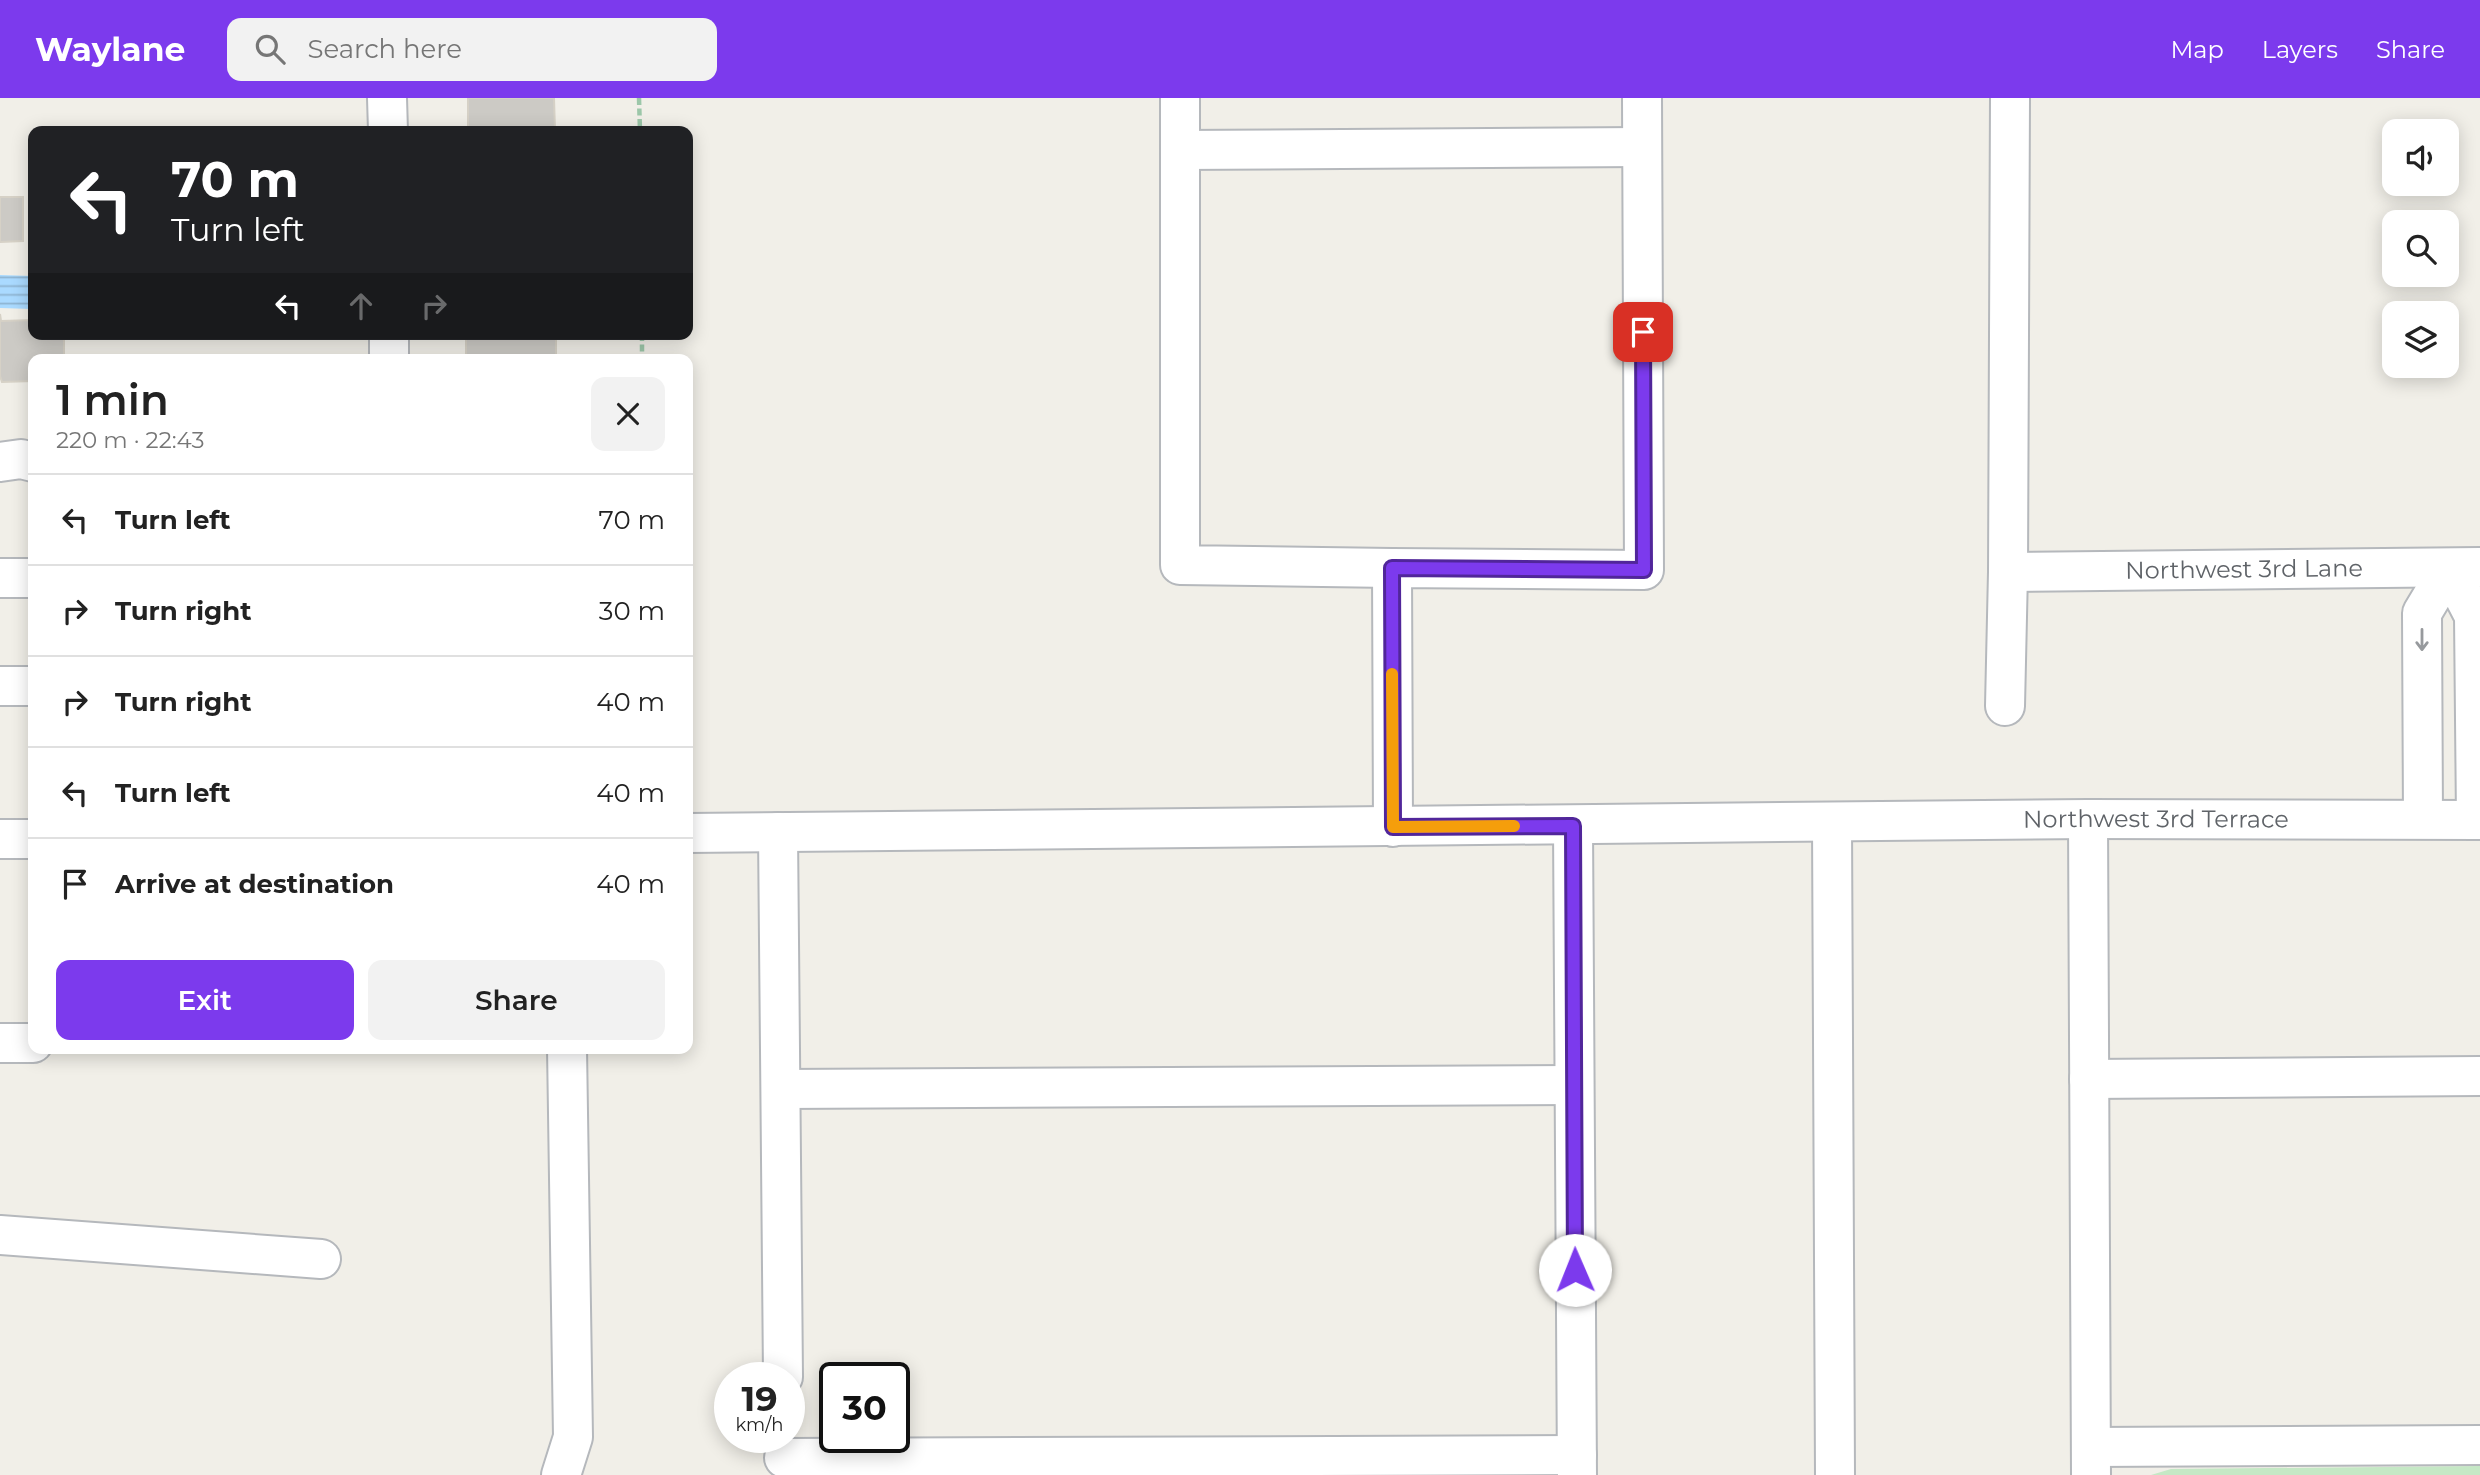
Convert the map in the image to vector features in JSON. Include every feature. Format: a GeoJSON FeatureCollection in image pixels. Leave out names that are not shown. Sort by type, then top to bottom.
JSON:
{"type":"FeatureCollection","features":[{"type":"Feature","properties":{"kind":"street"},"geometry":{"type":"LineString","coordinates":[[387,98],[388,126]]}},
{"type":"Feature","properties":{"kind":"street"},"geometry":{"type":"LineString","coordinates":[[1180,98],[1180,565],[1644,570],[1642,98]]}},
{"type":"Feature","properties":{"kind":"street"},"geometry":{"type":"LineString","coordinates":[[2005,706],[2010,98]]}},
{"type":"Feature","properties":{"kind":"street"},"geometry":{"type":"LineString","coordinates":[[1180,150],[1642,147]]}},
{"type":"Feature","properties":{"kind":"street"},"geometry":{"type":"LineString","coordinates":[[0,462],[28,461]]}},
{"type":"Feature","properties":{"kind":"street"},"geometry":{"type":"LineString","coordinates":[[1392,568],[1393,827]]}},
{"type":"Feature","properties":{"kind":"street"},"geometry":{"type":"LineString","coordinates":[[2423,819],[2422,613],[2465,568]]}},
{"type":"Feature","properties":{"kind":"street"},"geometry":{"type":"LineString","coordinates":[[2465,568],[2474,616],[2478,820]]}},
{"type":"Feature","properties":{"kind":"street","name":"Northwest 3rd Lane"},"geometry":{"type":"LineString","coordinates":[[2008,572],[2465,568]]}},
{"type":"Feature","properties":{"kind":"street"},"geometry":{"type":"LineString","coordinates":[[0,578],[28,578]]}},
{"type":"Feature","properties":{"kind":"street"},"geometry":{"type":"LineString","coordinates":[[0,686],[28,686]]}},
{"type":"Feature","properties":{"kind":"street"},"geometry":{"type":"LineString","coordinates":[[2088,819],[2091,1461],[2480,1445]]}},
{"type":"Feature","properties":{"kind":"street","name":"Northwest 3rd Terrace"},"geometry":{"type":"LineString","coordinates":[[693,833],[2088,819],[2478,820]]}},
{"type":"Feature","properties":{"kind":"street"},"geometry":{"type":"LineString","coordinates":[[1832,823],[1835,1475]]}},
{"type":"Feature","properties":{"kind":"street"},"geometry":{"type":"LineString","coordinates":[[784,1457],[1577,1465],[1573,826]]}},
{"type":"Feature","properties":{"kind":"street"},"geometry":{"type":"LineString","coordinates":[[778,832],[783,1362]]}},
{"type":"Feature","properties":{"kind":"street"},"geometry":{"type":"LineString","coordinates":[[0,839],[28,839]]}},
{"type":"Feature","properties":{"kind":"street"},"geometry":{"type":"LineString","coordinates":[[0,1044],[28,1043]]}},
{"type":"Feature","properties":{"kind":"street"},"geometry":{"type":"LineString","coordinates":[[561,1475],[573,1437],[566,1054]]}},
{"type":"Feature","properties":{"kind":"street"},"geometry":{"type":"LineString","coordinates":[[2089,1079],[2480,1076]]}},
{"type":"Feature","properties":{"kind":"street"},"geometry":{"type":"LineString","coordinates":[[782,1089],[1574,1085]]}},
{"type":"Feature","properties":{"kind":"street"},"geometry":{"type":"LineString","coordinates":[[0,1235],[321,1259]]}},
{"type":"Feature","properties":{"kind":"path"},"geometry":{"type":"LineString","coordinates":[[639,98],[640,126]]}},
{"type":"Feature","properties":{"kind":"green space"},"geometry":{"type":"Polygon","coordinates":[[[2480,1466],[2480,1475],[2151,1475],[2171,1469],[2480,1466]]]}},
{"type":"Feature","properties":{"kind":"water"},"geometry":{"type":"Polygon","coordinates":[[[0,275],[28,276],[28,309],[0,308],[0,275]]]}},
{"type":"Feature","properties":{"kind":"building"},"geometry":{"type":"Polygon","coordinates":[[[468,98],[554,98],[555,126],[468,126],[468,98]]]}},
{"type":"Feature","properties":{"kind":"building"},"geometry":{"type":"Polygon","coordinates":[[[0,197],[23,197],[23,241],[0,242],[0,197]]]}},
{"type":"Feature","properties":{"kind":"building"},"geometry":{"type":"Polygon","coordinates":[[[0,314],[1,321],[28,320],[28,340],[64,340],[64,354],[28,354],[28,381],[2,382],[0,314]]]}},
{"type":"Feature","properties":{"kind":"building"},"geometry":{"type":"Polygon","coordinates":[[[466,340],[556,340],[556,354],[466,354],[466,340]]]}},
{"type":"Feature","properties":{"kind":"slow traffic"},"geometry":{"type":"LineString","coordinates":[[1392,674],[1393,827],[1514,826]]}},
{"type":"Feature","properties":{"kind":"route"},"geometry":{"type":"LineString","coordinates":[[1575,1270],[1573,826],[1393,827],[1392,568],[1644,570],[1643,332]]}}]}
